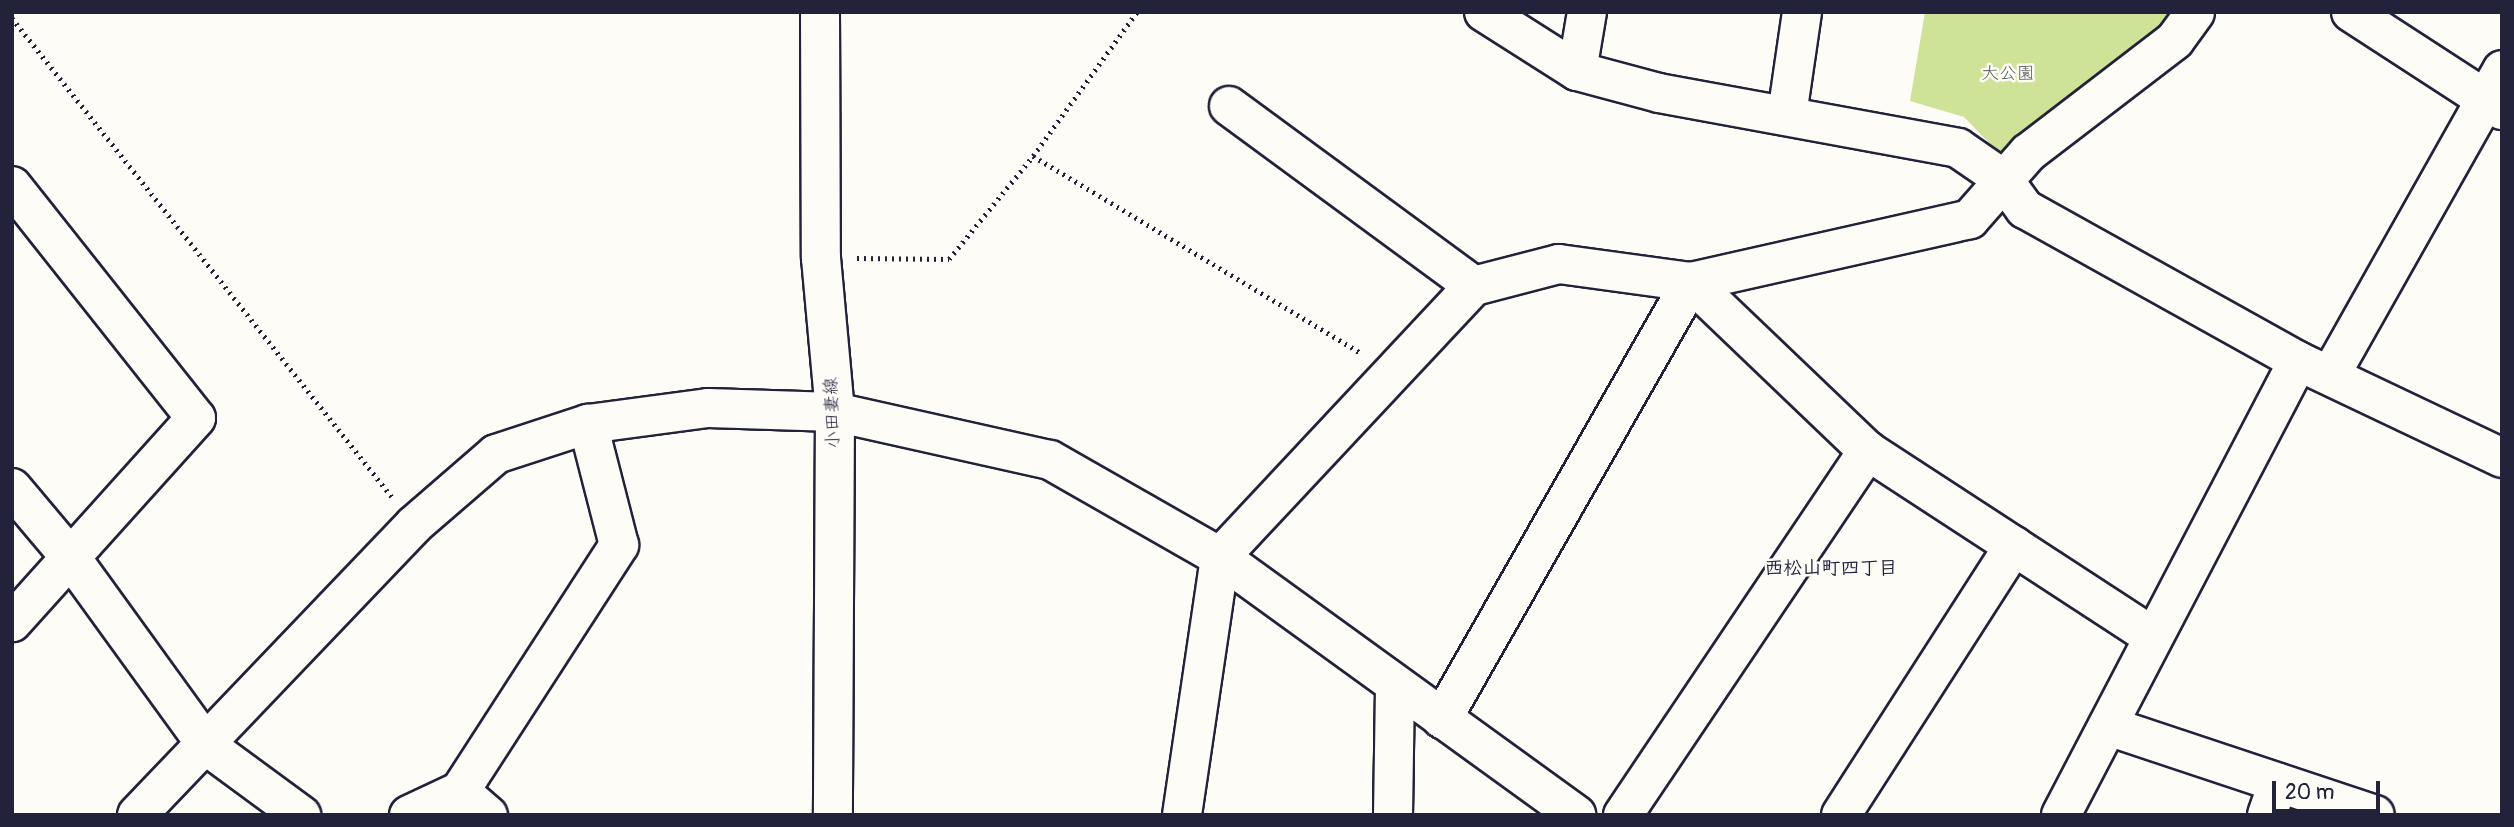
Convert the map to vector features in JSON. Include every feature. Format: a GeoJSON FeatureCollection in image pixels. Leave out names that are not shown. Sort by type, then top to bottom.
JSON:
{"type":"FeatureCollection","features":[{"type":"Feature","properties":{"kind":"street","name":"小田妻線"},"geometry":{"type":"LineString","coordinates":[[820,12],[821,258],[835,411],[833,815]]}},
{"type":"Feature","properties":{"kind":"street"},"geometry":{"type":"LineString","coordinates":[[1484,12],[1577,71],[1659,93],[1958,148],[2003,178],[2025,209],[2315,368],[2502,458]]}},
{"type":"Feature","properties":{"kind":"street"},"geometry":{"type":"LineString","coordinates":[[1577,71],[1587,12]]}},
{"type":"Feature","properties":{"kind":"street"},"geometry":{"type":"LineString","coordinates":[[1787,115],[1802,12]]}},
{"type":"Feature","properties":{"kind":"street"},"geometry":{"type":"LineString","coordinates":[[1182,815],[1220,557],[1391,371],[1474,286],[1559,264],[1691,282],[1970,219],[2003,178],[2028,153],[2175,40],[2195,12]]}},
{"type":"Feature","properties":{"kind":"street"},"geometry":{"type":"LineString","coordinates":[[2061,815],[2151,636],[2315,368],[2496,94],[2358,14]]}},
{"type":"Feature","properties":{"kind":"street"},"geometry":{"type":"LineString","coordinates":[[1229,106],[1474,286]]}},
{"type":"Feature","properties":{"kind":"street"},"geometry":{"type":"LineString","coordinates":[[12,186],[196,418],[12,622]]}},
{"type":"Feature","properties":{"kind":"street"},"geometry":{"type":"LineString","coordinates":[[1691,282],[1868,451],[2151,636]]}},
{"type":"Feature","properties":{"kind":"street"},"geometry":{"type":"LineString","coordinates":[[1442,719],[1691,282]]}},
{"type":"Feature","properties":{"kind":"street"},"geometry":{"type":"LineString","coordinates":[[136,815],[207,746],[414,525],[496,454],[589,424],[708,408],[835,411],[1050,460],[1220,557],[1576,815]]}},
{"type":"Feature","properties":{"kind":"street"},"geometry":{"type":"LineString","coordinates":[[408,815],[474,803],[619,545],[589,424]]}},
{"type":"Feature","properties":{"kind":"street"},"geometry":{"type":"LineString","coordinates":[[1623,815],[1868,451]]}},
{"type":"Feature","properties":{"kind":"street"},"geometry":{"type":"LineString","coordinates":[[12,488],[71,558],[207,746],[301,815]]}},
{"type":"Feature","properties":{"kind":"street"},"geometry":{"type":"LineString","coordinates":[[1841,815],[2014,546]]}},
{"type":"Feature","properties":{"kind":"street"},"geometry":{"type":"LineString","coordinates":[[1393,815],[1395,686]]}},
{"type":"Feature","properties":{"kind":"street"},"geometry":{"type":"LineString","coordinates":[[2108,726],[2272,799],[2375,815]]}},
{"type":"Feature","properties":{"kind":"path"},"geometry":{"type":"LineString","coordinates":[[821,258],[949,258],[1033,156],[1137,12]]}},
{"type":"Feature","properties":{"kind":"path"},"geometry":{"type":"LineString","coordinates":[[12,18],[414,525]]}},
{"type":"Feature","properties":{"kind":"path"},"geometry":{"type":"LineString","coordinates":[[1033,156],[1391,371]]}},
{"type":"Feature","properties":{"kind":"green space","name":"大公園"},"geometry":{"type":"Polygon","coordinates":[[[1925,12],[2178,12],[2169,25],[2002,156],[1964,117],[1910,101],[1925,12]]]}},
{"type":"Feature","properties":{"kind":"district","name":"西松山町四丁目"},"geometry":{"type":"Point","coordinates":[1831,569]}}]}
